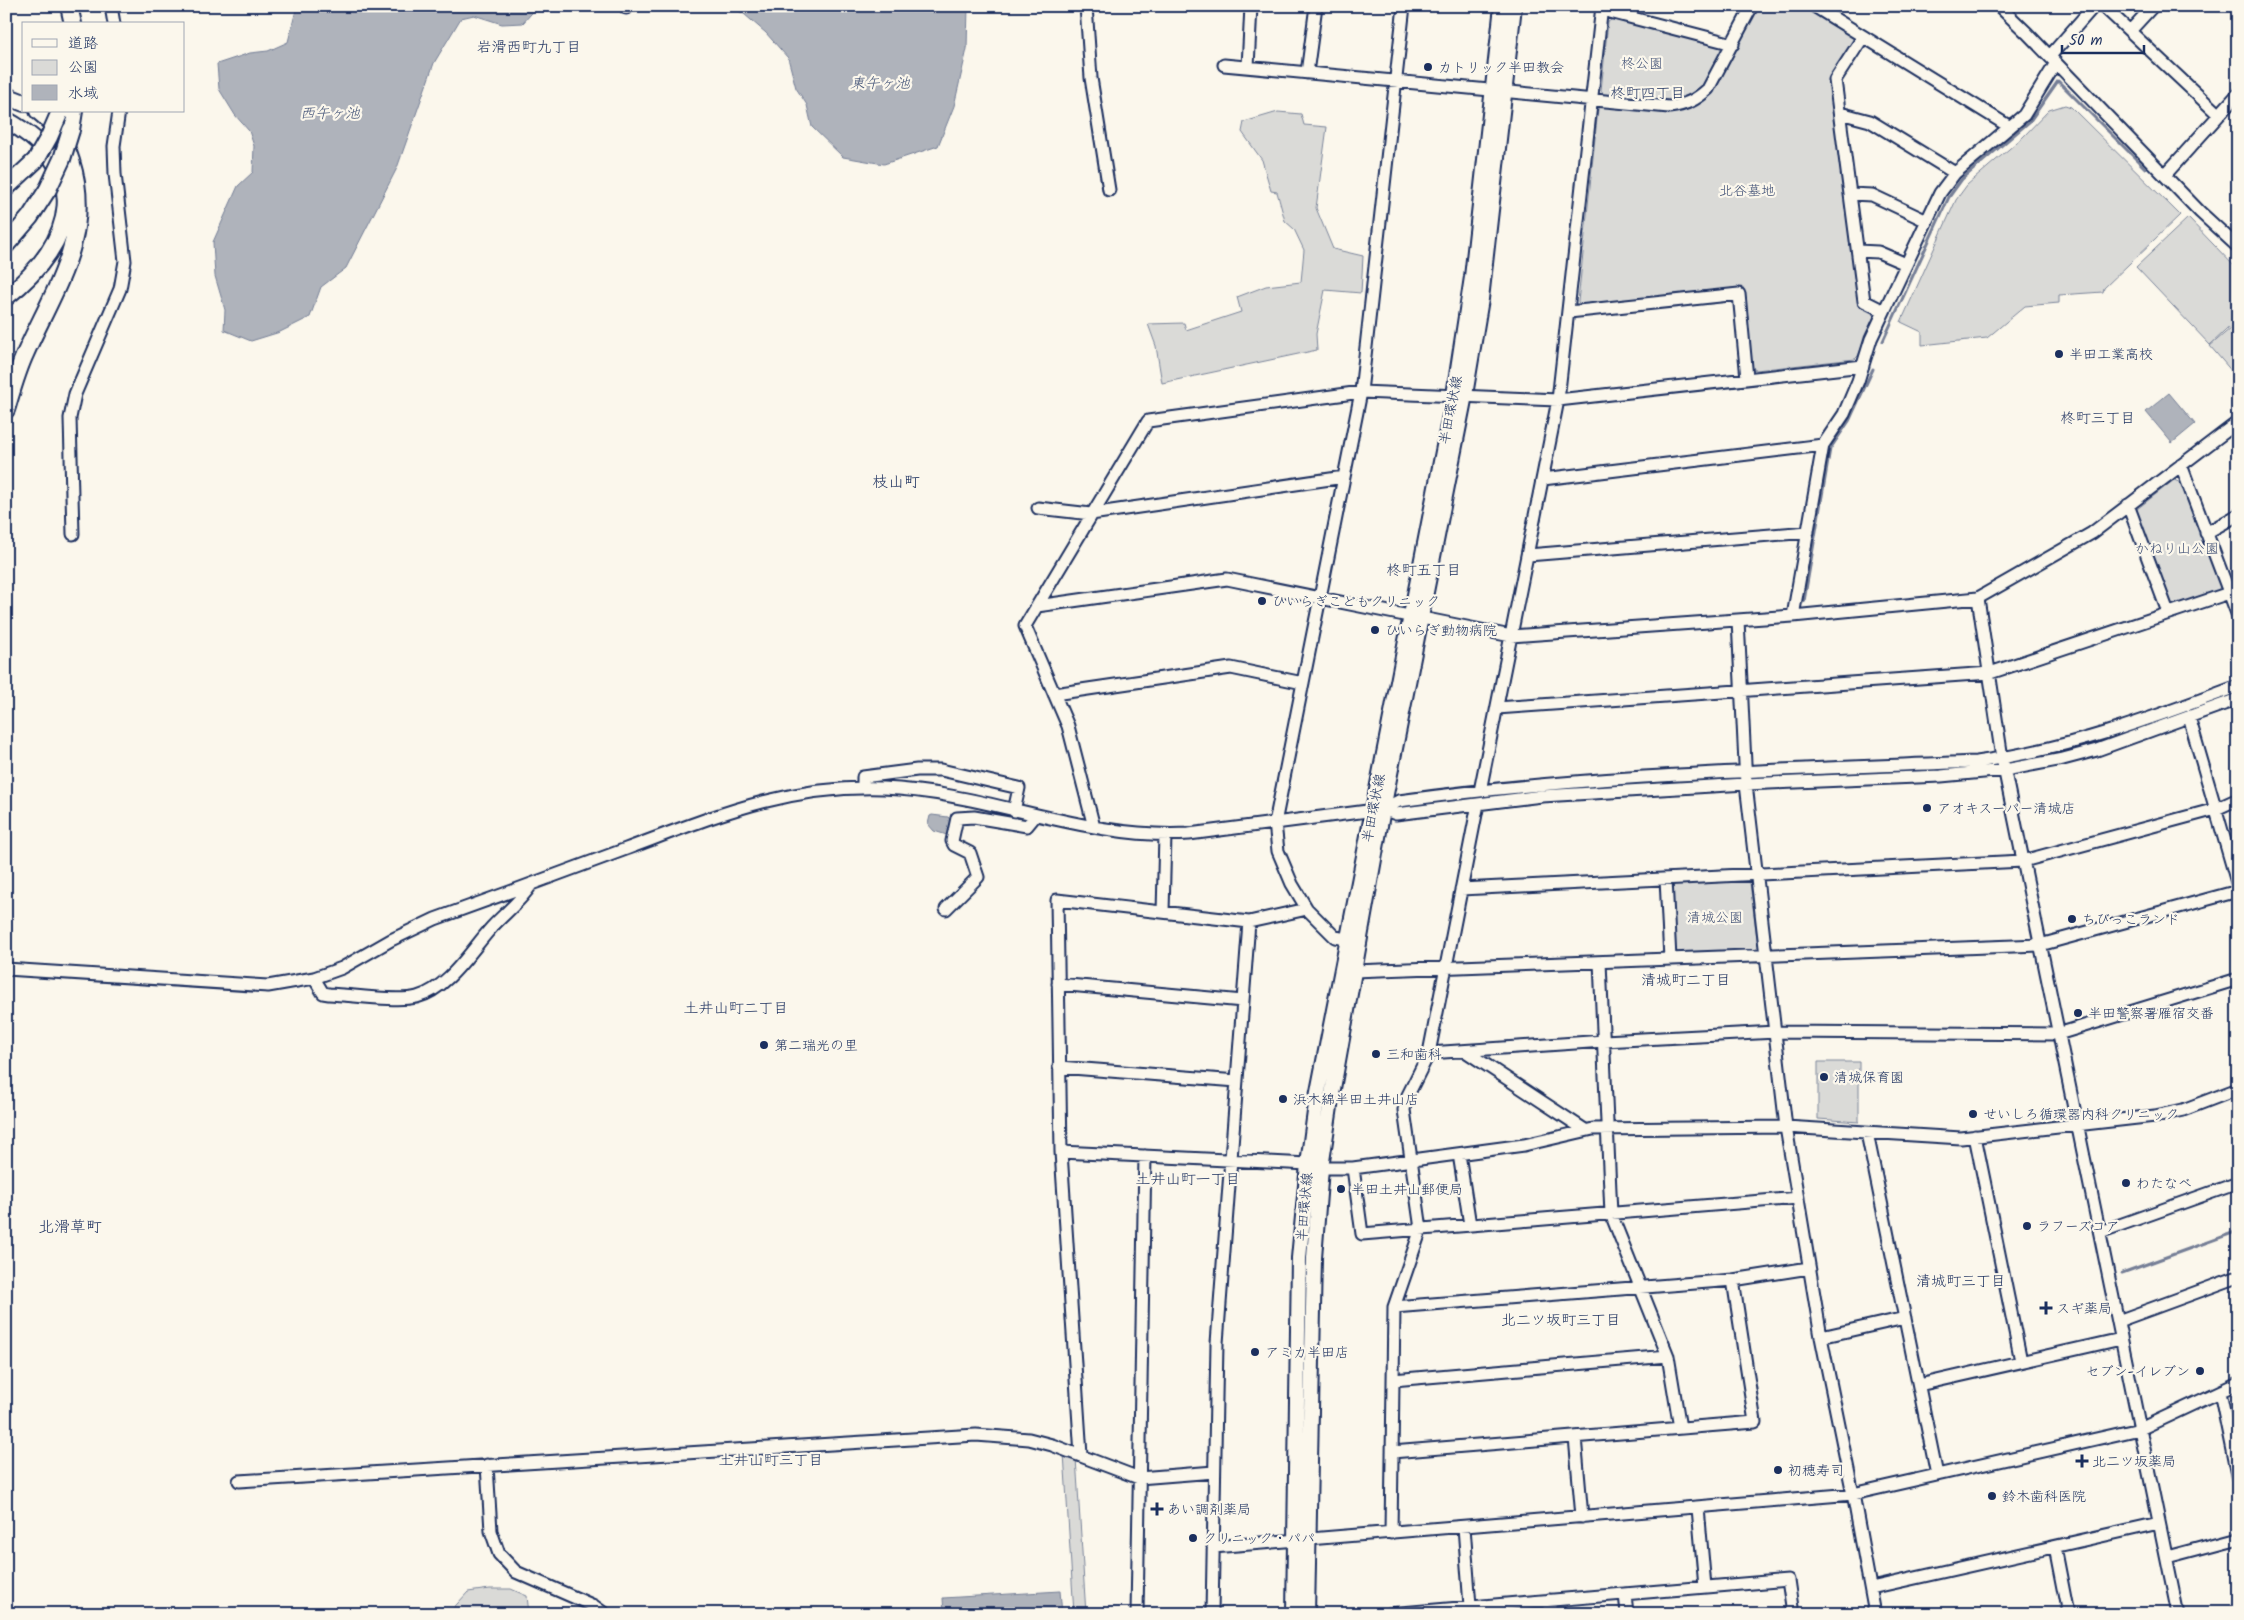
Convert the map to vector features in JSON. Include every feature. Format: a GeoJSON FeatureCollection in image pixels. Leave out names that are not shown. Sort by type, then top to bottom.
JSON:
{"type":"FeatureCollection","features":[{"type":"Feature","properties":{"kind":"highway"},"geometry":{"type":"LineString","coordinates":[[61,6],[64,22]]}},
{"type":"Feature","properties":{"kind":"highway"},"geometry":{"type":"LineString","coordinates":[[69,6],[73,22]]}},
{"type":"Feature","properties":{"kind":"highway"},"geometry":{"type":"LineString","coordinates":[[6,96],[22,102]]}},
{"type":"Feature","properties":{"kind":"highway"},"geometry":{"type":"LineString","coordinates":[[6,410],[25,353],[60,285],[73,242],[77,215],[78,192],[69,153],[60,133],[39,112]]}},
{"type":"Feature","properties":{"kind":"highway"},"geometry":{"type":"LineString","coordinates":[[6,244],[30,217],[48,189],[62,159],[70,130],[65,112]]}},
{"type":"Feature","properties":{"kind":"highway"},"geometry":{"type":"LineString","coordinates":[[6,188],[36,160],[65,112]]}},
{"type":"Feature","properties":{"kind":"highway"},"geometry":{"type":"LineString","coordinates":[[6,120],[30,135],[50,154],[62,175],[65,199],[63,223],[52,250],[31,276],[6,297]]}},
{"type":"Feature","properties":{"kind":"main road","name":"半田環状線"},"geometry":{"type":"LineString","coordinates":[[1499,91],[1502,6]]}},
{"type":"Feature","properties":{"kind":"main road","name":"半田環状線"},"geometry":{"type":"LineString","coordinates":[[1307,1614],[1302,1539],[1299,1258],[1308,1164],[1317,1097],[1348,939],[1378,810],[1459,395],[1472,277],[1499,91],[1514,6]]}},
{"type":"Feature","properties":{"kind":"main road","name":"半田環状線"},"geometry":{"type":"LineString","coordinates":[[1294,1614],[1302,1539],[1314,1258],[1321,1168],[1354,971],[1378,810]]}},
{"type":"Feature","properties":{"kind":"street"},"geometry":{"type":"LineString","coordinates":[[111,6],[114,22]]}},
{"type":"Feature","properties":{"kind":"street"},"geometry":{"type":"LineString","coordinates":[[1086,6],[1091,78],[1108,190]]}},
{"type":"Feature","properties":{"kind":"street"},"geometry":{"type":"LineString","coordinates":[[1248,67],[1251,6]]}},
{"type":"Feature","properties":{"kind":"street"},"geometry":{"type":"LineString","coordinates":[[1306,73],[1316,6]]}},
{"type":"Feature","properties":{"kind":"street"},"geometry":{"type":"LineString","coordinates":[[1348,939],[1335,937],[1307,909],[1292,884],[1278,851],[1275,823],[1361,392],[1404,6]]}},
{"type":"Feature","properties":{"kind":"street"},"geometry":{"type":"LineString","coordinates":[[1224,65],[1670,107],[1683,105],[1697,99],[1708,89],[1752,6]]}},
{"type":"Feature","properties":{"kind":"street"},"geometry":{"type":"LineString","coordinates":[[1814,6],[2010,127]]}},
{"type":"Feature","properties":{"kind":"street"},"geometry":{"type":"LineString","coordinates":[[1999,6],[2165,175],[2238,246]]}},
{"type":"Feature","properties":{"kind":"street"},"geometry":{"type":"LineString","coordinates":[[1793,616],[1823,444],[1844,414],[1863,366],[1871,339],[1926,221],[1940,193],[1955,174],[2024,115],[2053,59],[2094,6]]}},
{"type":"Feature","properties":{"kind":"street"},"geometry":{"type":"LineString","coordinates":[[2103,6],[2218,115]]}},
{"type":"Feature","properties":{"kind":"street"},"geometry":{"type":"LineString","coordinates":[[2130,31],[2153,6]]}},
{"type":"Feature","properties":{"kind":"street"},"geometry":{"type":"LineString","coordinates":[[1480,791],[1544,479],[1558,400],[1602,8],[1733,44]]}},
{"type":"Feature","properties":{"kind":"street"},"geometry":{"type":"LineString","coordinates":[[1863,37],[1836,80],[1864,301],[1884,311]]}},
{"type":"Feature","properties":{"kind":"street"},"geometry":{"type":"LineString","coordinates":[[2165,175],[2238,94]]}},
{"type":"Feature","properties":{"kind":"street"},"geometry":{"type":"LineString","coordinates":[[73,534],[70,418],[75,394],[120,289],[125,261],[115,174],[114,146],[119,112]]}},
{"type":"Feature","properties":{"kind":"street"},"geometry":{"type":"LineString","coordinates":[[1840,112],[1870,121],[1955,174]]}},
{"type":"Feature","properties":{"kind":"street"},"geometry":{"type":"LineString","coordinates":[[1850,194],[1872,195],[1926,221]]}},
{"type":"Feature","properties":{"kind":"street"},"geometry":{"type":"LineString","coordinates":[[1858,251],[1878,252],[1906,264]]}},
{"type":"Feature","properties":{"kind":"street"},"geometry":{"type":"LineString","coordinates":[[1569,312],[1739,294],[1747,378]]}},
{"type":"Feature","properties":{"kind":"street"},"geometry":{"type":"LineString","coordinates":[[1094,827],[1068,726],[1025,626],[1148,421],[1361,392],[1558,400],[1863,366]]}},
{"type":"Feature","properties":{"kind":"street"},"geometry":{"type":"LineString","coordinates":[[1037,606],[1227,579],[1511,636],[1793,616],[1978,598],[2092,533],[2238,422]]}},
{"type":"Feature","properties":{"kind":"street"},"geometry":{"type":"LineString","coordinates":[[1544,479],[1823,444]]}},
{"type":"Feature","properties":{"kind":"street"},"geometry":{"type":"LineString","coordinates":[[2181,465],[2206,533],[2233,591],[2238,616]]}},
{"type":"Feature","properties":{"kind":"street"},"geometry":{"type":"LineString","coordinates":[[1038,508],[1091,514],[1344,477]]}},
{"type":"Feature","properties":{"kind":"street"},"geometry":{"type":"LineString","coordinates":[[2128,505],[2168,612]]}},
{"type":"Feature","properties":{"kind":"street"},"geometry":{"type":"LineString","coordinates":[[2206,533],[2238,515]]}},
{"type":"Feature","properties":{"kind":"street"},"geometry":{"type":"LineString","coordinates":[[1528,556],[1808,532]]}},
{"type":"Feature","properties":{"kind":"street"},"geometry":{"type":"LineString","coordinates":[[1497,708],[1990,673],[2233,591]]}},
{"type":"Feature","properties":{"kind":"street"},"geometry":{"type":"LineString","coordinates":[[1978,598],[2004,770],[2178,1614]]}},
{"type":"Feature","properties":{"kind":"street"},"geometry":{"type":"LineString","coordinates":[[1738,620],[1746,784],[1786,1127],[1820,1336],[1853,1494],[1875,1614]]}},
{"type":"Feature","properties":{"kind":"street"},"geometry":{"type":"LineString","coordinates":[[1054,694],[1231,668],[1303,683]]}},
{"type":"Feature","properties":{"kind":"street"},"geometry":{"type":"LineString","coordinates":[[6,969],[245,986],[268,986],[314,978],[342,968],[391,940],[435,920],[759,802],[807,792],[863,788],[918,791],[1094,827],[1165,835],[1378,810],[1399,801],[1539,784],[1745,771],[1976,762],[2094,738],[2238,686]]}},
{"type":"Feature","properties":{"kind":"street"},"geometry":{"type":"LineString","coordinates":[[1378,810],[1396,814],[1542,796],[1746,784],[1941,776],[2004,770],[2063,759],[2097,750],[2238,699]]}},
{"type":"Feature","properties":{"kind":"street"},"geometry":{"type":"LineString","coordinates":[[2189,717],[2238,886]]}},
{"type":"Feature","properties":{"kind":"street"},"geometry":{"type":"LineString","coordinates":[[863,788],[863,777],[917,770],[942,770],[1019,788],[1014,811]]}},
{"type":"Feature","properties":{"kind":"street"},"geometry":{"type":"LineString","coordinates":[[1461,889],[2023,861],[2216,809],[2238,799]]}},
{"type":"Feature","properties":{"kind":"street"},"geometry":{"type":"LineString","coordinates":[[1391,1533],[1394,1306],[1421,1229],[1413,1160],[1404,1110],[1406,1099],[1429,1053],[1478,804]]}},
{"type":"Feature","properties":{"kind":"street"},"geometry":{"type":"LineString","coordinates":[[946,909],[978,877],[970,853],[954,845],[952,840],[957,818],[974,816],[1028,826],[1036,815]]}},
{"type":"Feature","properties":{"kind":"street"},"geometry":{"type":"LineString","coordinates":[[1163,912],[1165,835]]}},
{"type":"Feature","properties":{"kind":"street"},"geometry":{"type":"LineString","coordinates":[[1666,879],[1670,958]]}},
{"type":"Feature","properties":{"kind":"street"},"geometry":{"type":"LineString","coordinates":[[314,978],[324,993],[329,994],[417,997],[431,991],[443,982],[493,926],[516,906],[531,884]]}},
{"type":"Feature","properties":{"kind":"street"},"geometry":{"type":"LineString","coordinates":[[1354,971],[2040,945],[2238,891]]}},
{"type":"Feature","properties":{"kind":"street"},"geometry":{"type":"LineString","coordinates":[[1081,1454],[1061,1152],[1057,900],[1249,922],[1307,909]]}},
{"type":"Feature","properties":{"kind":"street"},"geometry":{"type":"LineString","coordinates":[[1212,1614],[1217,1343],[1249,922]]}},
{"type":"Feature","properties":{"kind":"street"},"geometry":{"type":"LineString","coordinates":[[1600,962],[1611,1214],[1668,1356],[1680,1428]]}},
{"type":"Feature","properties":{"kind":"street"},"geometry":{"type":"LineString","coordinates":[[1429,1053],[1776,1032],[2058,1034],[2238,979]]}},
{"type":"Feature","properties":{"kind":"street"},"geometry":{"type":"LineString","coordinates":[[1058,984],[1243,1001]]}},
{"type":"Feature","properties":{"kind":"street"},"geometry":{"type":"LineString","coordinates":[[1465,1051],[1585,1130]]}},
{"type":"Feature","properties":{"kind":"street"},"geometry":{"type":"LineString","coordinates":[[1059,1067],[1237,1081]]}},
{"type":"Feature","properties":{"kind":"street"},"geometry":{"type":"LineString","coordinates":[[1321,1168],[1353,1168],[1524,1145],[1585,1130],[1786,1127],[1960,1138],[2155,1116],[2183,1110],[2238,1089]]}},
{"type":"Feature","properties":{"kind":"street"},"geometry":{"type":"LineString","coordinates":[[1867,1133],[1937,1475]]}},
{"type":"Feature","properties":{"kind":"street"},"geometry":{"type":"LineString","coordinates":[[1975,1136],[2021,1361]]}},
{"type":"Feature","properties":{"kind":"street"},"geometry":{"type":"LineString","coordinates":[[1061,1152],[1308,1164]]}},
{"type":"Feature","properties":{"kind":"street"},"geometry":{"type":"LineString","coordinates":[[1459,1154],[1470,1225]]}},
{"type":"Feature","properties":{"kind":"street"},"geometry":{"type":"LineString","coordinates":[[1137,1614],[1145,1156]]}},
{"type":"Feature","properties":{"kind":"street"},"geometry":{"type":"LineString","coordinates":[[1353,1168],[1362,1234],[1798,1198]]}},
{"type":"Feature","properties":{"kind":"street"},"geometry":{"type":"LineString","coordinates":[[2100,1232],[2238,1183]]}},
{"type":"Feature","properties":{"kind":"street"},"geometry":{"type":"LineString","coordinates":[[1394,1306],[1733,1280],[1809,1268]]}},
{"type":"Feature","properties":{"kind":"street"},"geometry":{"type":"LineString","coordinates":[[2118,1321],[2238,1276]]}},
{"type":"Feature","properties":{"kind":"street"},"geometry":{"type":"LineString","coordinates":[[1392,1452],[1755,1422],[1733,1280]]}},
{"type":"Feature","properties":{"kind":"street"},"geometry":{"type":"LineString","coordinates":[[1820,1336],[1905,1318]]}},
{"type":"Feature","properties":{"kind":"street"},"geometry":{"type":"LineString","coordinates":[[1919,1385],[2121,1339]]}},
{"type":"Feature","properties":{"kind":"street"},"geometry":{"type":"LineString","coordinates":[[1393,1380],[1668,1356]]}},
{"type":"Feature","properties":{"kind":"street"},"geometry":{"type":"LineString","coordinates":[[1213,1547],[1853,1494],[2140,1429],[2238,1383]]}},
{"type":"Feature","properties":{"kind":"street"},"geometry":{"type":"LineString","coordinates":[[2220,1392],[2238,1480]]}},
{"type":"Feature","properties":{"kind":"street"},"geometry":{"type":"LineString","coordinates":[[239,1481],[947,1435],[1003,1436],[1028,1439],[1081,1454],[1139,1478],[1214,1472]]}},
{"type":"Feature","properties":{"kind":"street"},"geometry":{"type":"LineString","coordinates":[[1575,1437],[1582,1517]]}},
{"type":"Feature","properties":{"kind":"street"},"geometry":{"type":"LineString","coordinates":[[487,1465],[491,1531],[495,1547],[504,1560],[516,1572],[594,1606],[605,1614]]}},
{"type":"Feature","properties":{"kind":"street"},"geometry":{"type":"LineString","coordinates":[[1698,1508],[1705,1588]]}},
{"type":"Feature","properties":{"kind":"street"},"geometry":{"type":"LineString","coordinates":[[1871,1588],[2159,1522]]}},
{"type":"Feature","properties":{"kind":"street"},"geometry":{"type":"LineString","coordinates":[[1464,1527],[1470,1606]]}},
{"type":"Feature","properties":{"kind":"street"},"geometry":{"type":"LineString","coordinates":[[2166,1557],[2238,1538]]}},
{"type":"Feature","properties":{"kind":"street"},"geometry":{"type":"LineString","coordinates":[[2055,1546],[2068,1614]]}},
{"type":"Feature","properties":{"kind":"street"},"geometry":{"type":"LineString","coordinates":[[1389,1614],[1788,1580],[1793,1614]]}},
{"type":"Feature","properties":{"kind":"street"},"geometry":{"type":"LineString","coordinates":[[1625,1594],[1627,1614]]}},
{"type":"Feature","properties":{"kind":"street"},"geometry":{"type":"LineString","coordinates":[[1550,1600],[1551,1614]]}},
{"type":"Feature","properties":{"kind":"green space","name":"北谷墓地"},"geometry":{"type":"Polygon","coordinates":[[[1758,6],[1803,6],[1854,37],[1855,42],[1832,79],[1861,305],[1873,311],[1874,316],[1858,356],[1855,359],[1756,370],[1752,368],[1743,287],[1581,305],[1578,302],[1598,109],[1603,106],[1664,112],[1692,106],[1704,99],[1715,88],[1758,6]]]}},
{"type":"Feature","properties":{"kind":"green space","name":"柊公園"},"geometry":{"type":"Polygon","coordinates":[[[1613,19],[1721,45],[1723,51],[1706,82],[1699,91],[1690,96],[1679,100],[1653,101],[1604,95],[1601,91],[1608,22],[1613,19]]]}},
{"type":"Feature","properties":{"kind":"green space"},"geometry":{"type":"Polygon","coordinates":[[[2065,105],[2071,107],[2180,215],[2104,288],[2103,292],[2059,295],[2059,303],[2025,306],[1987,338],[1922,345],[1922,332],[1901,322],[1956,200],[1967,185],[2023,137],[2049,110],[2065,105]]]}},
{"type":"Feature","properties":{"kind":"green space"},"geometry":{"type":"Polygon","coordinates":[[[1278,112],[1301,114],[1304,125],[1327,127],[1316,208],[1333,249],[1363,256],[1361,293],[1325,290],[1316,334],[1317,350],[1162,383],[1156,346],[1148,324],[1184,323],[1186,330],[1241,312],[1237,297],[1266,286],[1301,282],[1304,250],[1294,229],[1285,221],[1277,192],[1271,191],[1262,160],[1242,132],[1244,122],[1278,112]]]}},
{"type":"Feature","properties":{"kind":"green space"},"geometry":{"type":"Polygon","coordinates":[[[2188,218],[2238,270],[2238,319],[2210,345],[2136,267],[2188,218]]]}},
{"type":"Feature","properties":{"kind":"green space"},"geometry":{"type":"Polygon","coordinates":[[[2238,322],[2238,371],[2234,374],[2210,346],[2238,322]]]}},
{"type":"Feature","properties":{"kind":"green space","name":"かねり山公園"},"geometry":{"type":"Polygon","coordinates":[[[2174,480],[2181,483],[2220,586],[2218,591],[2174,606],[2169,603],[2136,514],[2137,509],[2174,480]]]}},
{"type":"Feature","properties":{"kind":"green space","name":"清城公園"},"geometry":{"type":"Polygon","coordinates":[[[1747,880],[1750,883],[1758,947],[1755,951],[1677,953],[1674,950],[1671,888],[1674,884],[1747,880]]]}},
{"type":"Feature","properties":{"kind":"green space"},"geometry":{"type":"Polygon","coordinates":[[[1818,1062],[1859,1062],[1859,1122],[1818,1119],[1818,1062]]]}},
{"type":"Feature","properties":{"kind":"green space"},"geometry":{"type":"Polygon","coordinates":[[[1064,1453],[1076,1458],[1086,1614],[1074,1614],[1064,1453]]]}},
{"type":"Feature","properties":{"kind":"green space"},"geometry":{"type":"Polygon","coordinates":[[[511,1589],[527,1596],[529,1614],[448,1614],[468,1592],[511,1589]]]}},
{"type":"Feature","properties":{"kind":"water","name":"西午ヶ池"},"geometry":{"type":"Polygon","coordinates":[[[297,6],[538,6],[523,23],[502,24],[474,15],[461,18],[434,63],[397,168],[346,268],[321,287],[310,317],[280,332],[251,341],[224,330],[225,310],[215,276],[213,242],[238,186],[253,172],[254,146],[249,131],[235,115],[219,89],[217,64],[250,53],[268,51],[288,42],[297,6]]]}},
{"type":"Feature","properties":{"kind":"water","name":"東午ヶ池"},"geometry":{"type":"Polygon","coordinates":[[[729,6],[968,6],[967,49],[954,106],[938,146],[884,164],[843,157],[812,127],[807,105],[796,88],[788,58],[766,33],[744,14],[729,6]]]}},
{"type":"Feature","properties":{"kind":"water"},"geometry":{"type":"Polygon","coordinates":[[[2169,393],[2195,424],[2172,443],[2146,412],[2169,393]]]}},
{"type":"Feature","properties":{"kind":"water"},"geometry":{"type":"Polygon","coordinates":[[[932,815],[948,817],[952,822],[947,835],[934,831],[928,824],[932,815]]]}},
{"type":"Feature","properties":{"kind":"water"},"geometry":{"type":"Polygon","coordinates":[[[1060,1591],[1062,1614],[944,1614],[943,1598],[1060,1591]]]}},
{"type":"Feature","properties":{"kind":"waterway"},"geometry":{"type":"LineString","coordinates":[[1883,341],[1949,197],[1962,179],[2030,121],[2058,81],[2145,168]]}},
{"type":"Feature","properties":{"kind":"waterway"},"geometry":{"type":"LineString","coordinates":[[1804,601],[1830,449],[1849,421],[1873,369]]}},
{"type":"Feature","properties":{"kind":"waterway"},"geometry":{"type":"LineString","coordinates":[[2122,1273],[2238,1231]]}},
{"type":"Feature","properties":{"kind":"place","name":"カトリック半田教会"},"geometry":{"type":"Point","coordinates":[1428,67]}},
{"type":"Feature","properties":{"kind":"place","name":"半田工業高校"},"geometry":{"type":"Point","coordinates":[2059,354]}},
{"type":"Feature","properties":{"kind":"place","name":"ひいらぎこどもクリニック"},"geometry":{"type":"Point","coordinates":[1262,601]}},
{"type":"Feature","properties":{"kind":"place","name":"ひいらぎ動物病院"},"geometry":{"type":"Point","coordinates":[1375,630]}},
{"type":"Feature","properties":{"kind":"place","name":"アオキスーパー清城店"},"geometry":{"type":"Point","coordinates":[1927,808]}},
{"type":"Feature","properties":{"kind":"place","name":"ちびっこランド"},"geometry":{"type":"Point","coordinates":[2072,919]}},
{"type":"Feature","properties":{"kind":"place","name":"半田警察署雁宿交番"},"geometry":{"type":"Point","coordinates":[2078,1013]}},
{"type":"Feature","properties":{"kind":"place","name":"第二瑞光の里"},"geometry":{"type":"Point","coordinates":[764,1045]}},
{"type":"Feature","properties":{"kind":"place","name":"三和歯科"},"geometry":{"type":"Point","coordinates":[1376,1054]}},
{"type":"Feature","properties":{"kind":"place","name":"清城保育園"},"geometry":{"type":"Point","coordinates":[1824,1077]}},
{"type":"Feature","properties":{"kind":"place","name":"浜木綿半田土井山店"},"geometry":{"type":"Point","coordinates":[1283,1099]}},
{"type":"Feature","properties":{"kind":"place","name":"せいしろ循環器内科クリニック"},"geometry":{"type":"Point","coordinates":[1973,1114]}},
{"type":"Feature","properties":{"kind":"place","name":"わたなべ"},"geometry":{"type":"Point","coordinates":[2126,1183]}},
{"type":"Feature","properties":{"kind":"place","name":"半田土井山郵便局"},"geometry":{"type":"Point","coordinates":[1341,1189]}},
{"type":"Feature","properties":{"kind":"place","name":"ラフーズコア"},"geometry":{"type":"Point","coordinates":[2027,1226]}},
{"type":"Feature","properties":{"kind":"place","name":"スギ薬局"},"geometry":{"type":"Point","coordinates":[2046,1308]}},
{"type":"Feature","properties":{"kind":"place","name":"アミカ半田店"},"geometry":{"type":"Point","coordinates":[1255,1352]}},
{"type":"Feature","properties":{"kind":"place","name":"セブン-イレブン"},"geometry":{"type":"Point","coordinates":[2200,1371]}},
{"type":"Feature","properties":{"kind":"place","name":"北二ツ坂薬局"},"geometry":{"type":"Point","coordinates":[2082,1461]}},
{"type":"Feature","properties":{"kind":"place","name":"初穂寿司"},"geometry":{"type":"Point","coordinates":[1778,1470]}},
{"type":"Feature","properties":{"kind":"place","name":"鈴木歯科医院"},"geometry":{"type":"Point","coordinates":[1992,1496]}},
{"type":"Feature","properties":{"kind":"place","name":"あい調剤薬局"},"geometry":{"type":"Point","coordinates":[1157,1509]}},
{"type":"Feature","properties":{"kind":"place","name":"クリニック・パパ"},"geometry":{"type":"Point","coordinates":[1193,1538]}},
{"type":"Feature","properties":{"kind":"district","name":"岩滑西町九丁目"},"geometry":{"type":"Point","coordinates":[529,47]}},
{"type":"Feature","properties":{"kind":"district","name":"柊町四丁目"},"geometry":{"type":"Point","coordinates":[1648,93]}},
{"type":"Feature","properties":{"kind":"district","name":"柊町三丁目"},"geometry":{"type":"Point","coordinates":[2098,418]}},
{"type":"Feature","properties":{"kind":"district","name":"枝山町"},"geometry":{"type":"Point","coordinates":[896,481]}},
{"type":"Feature","properties":{"kind":"district","name":"柊町五丁目"},"geometry":{"type":"Point","coordinates":[1424,570]}},
{"type":"Feature","properties":{"kind":"district","name":"清城町二丁目"},"geometry":{"type":"Point","coordinates":[1686,980]}},
{"type":"Feature","properties":{"kind":"district","name":"土井山町二丁目"},"geometry":{"type":"Point","coordinates":[736,1008]}},
{"type":"Feature","properties":{"kind":"district","name":"土井山町一丁目"},"geometry":{"type":"Point","coordinates":[1188,1179]}},
{"type":"Feature","properties":{"kind":"district","name":"北滑草町"},"geometry":{"type":"Point","coordinates":[70,1226]}},
{"type":"Feature","properties":{"kind":"district","name":"清城町三丁目"},"geometry":{"type":"Point","coordinates":[1961,1281]}},
{"type":"Feature","properties":{"kind":"district","name":"北二ツ坂町三丁目"},"geometry":{"type":"Point","coordinates":[1561,1320]}},
{"type":"Feature","properties":{"kind":"district","name":"土井山町三丁目"},"geometry":{"type":"Point","coordinates":[771,1460]}}]}
